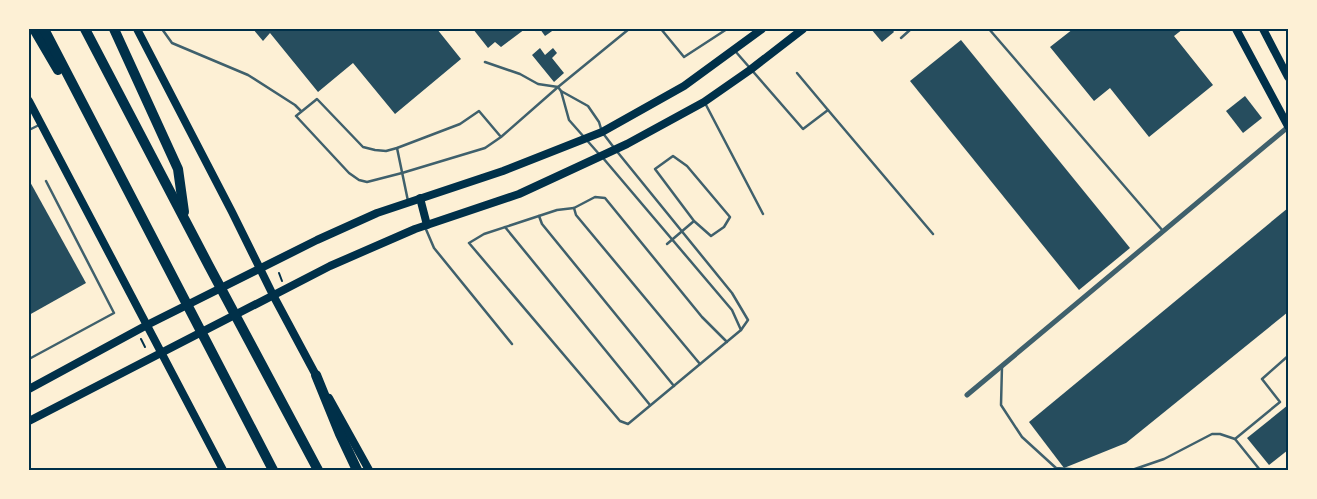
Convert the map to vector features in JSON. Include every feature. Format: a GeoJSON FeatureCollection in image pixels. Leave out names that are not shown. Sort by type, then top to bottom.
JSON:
{"type":"FeatureCollection","features":[{"type":"Feature","properties":{"kind":"highway"},"geometry":{"type":"LineString","coordinates":[[34,29],[113,163]]}},
{"type":"Feature","properties":{"kind":"highway"},"geometry":{"type":"LineString","coordinates":[[44,29],[273,470]]}},
{"type":"Feature","properties":{"kind":"highway"},"geometry":{"type":"LineString","coordinates":[[85,29],[318,470]]}},
{"type":"Feature","properties":{"kind":"highway"},"geometry":{"type":"LineString","coordinates":[[114,29],[178,170],[185,220]]}},
{"type":"Feature","properties":{"kind":"highway"},"geometry":{"type":"LineString","coordinates":[[316,375],[357,470]]}},
{"type":"Feature","properties":{"kind":"main road"},"geometry":{"type":"LineString","coordinates":[[137,29],[273,295],[369,470]]}},
{"type":"Feature","properties":{"kind":"main road"},"geometry":{"type":"LineString","coordinates":[[29,389],[147,325],[317,240],[368,217],[503,170],[602,132],[684,86],[735,51],[762,29]]}},
{"type":"Feature","properties":{"kind":"main road"},"geometry":{"type":"LineString","coordinates":[[29,421],[330,266],[426,226],[519,194],[601,156],[704,102],[750,70],[803,29]]}},
{"type":"Feature","properties":{"kind":"main road"},"geometry":{"type":"LineString","coordinates":[[1236,29],[1288,126]]}},
{"type":"Feature","properties":{"kind":"main road"},"geometry":{"type":"LineString","coordinates":[[1262,29],[1288,77]]}},
{"type":"Feature","properties":{"kind":"main road"},"geometry":{"type":"LineString","coordinates":[[29,101],[222,470]]}},
{"type":"Feature","properties":{"kind":"main road"},"geometry":{"type":"LineString","coordinates":[[420,198],[426,226]]}},
{"type":"Feature","properties":{"kind":"street"},"geometry":{"type":"LineString","coordinates":[[967,395],[1288,126]]}},
{"type":"Feature","properties":{"kind":"lane"},"geometry":{"type":"LineString","coordinates":[[162,29],[172,43],[248,75],[296,105],[301,111]]}},
{"type":"Feature","properties":{"kind":"lane"},"geometry":{"type":"LineString","coordinates":[[501,137],[479,111],[460,124],[397,148],[374,150],[362,147],[317,99],[296,116],[349,173],[359,180],[367,182],[402,173],[485,148],[501,137],[629,29]]}},
{"type":"Feature","properties":{"kind":"lane"},"geometry":{"type":"LineString","coordinates":[[661,29],[684,57],[726,29]]}},
{"type":"Feature","properties":{"kind":"lane"},"geometry":{"type":"LineString","coordinates":[[901,38],[911,29]]}},
{"type":"Feature","properties":{"kind":"lane"},"geometry":{"type":"LineString","coordinates":[[989,29],[1163,231]]}},
{"type":"Feature","properties":{"kind":"lane"},"geometry":{"type":"LineString","coordinates":[[735,51],[803,129],[828,110]]}},
{"type":"Feature","properties":{"kind":"lane"},"geometry":{"type":"LineString","coordinates":[[485,62],[520,74],[538,84],[558,87],[570,120],[732,310],[742,330]]}},
{"type":"Feature","properties":{"kind":"lane"},"geometry":{"type":"LineString","coordinates":[[797,73],[933,234]]}},
{"type":"Feature","properties":{"kind":"lane"},"geometry":{"type":"LineString","coordinates":[[561,91],[588,106],[614,149],[732,293],[748,320],[742,330],[628,424],[620,421],[469,243],[484,234],[557,210],[574,208],[594,197],[605,198],[702,317],[727,342]]}},
{"type":"Feature","properties":{"kind":"lane"},"geometry":{"type":"LineString","coordinates":[[704,102],[763,214]]}},
{"type":"Feature","properties":{"kind":"lane"},"geometry":{"type":"LineString","coordinates":[[29,130],[41,124]]}},
{"type":"Feature","properties":{"kind":"lane"},"geometry":{"type":"LineString","coordinates":[[397,148],[408,202]]}},
{"type":"Feature","properties":{"kind":"lane"},"geometry":{"type":"LineString","coordinates":[[673,156],[687,166],[730,217],[724,228],[712,236],[694,222],[655,169],[673,156]]}},
{"type":"Feature","properties":{"kind":"lane"},"geometry":{"type":"LineString","coordinates":[[29,359],[114,313],[46,181]]}},
{"type":"Feature","properties":{"kind":"lane"},"geometry":{"type":"LineString","coordinates":[[574,208],[576,215],[700,364]]}},
{"type":"Feature","properties":{"kind":"lane"},"geometry":{"type":"LineString","coordinates":[[539,216],[542,224],[674,386]]}},
{"type":"Feature","properties":{"kind":"lane"},"geometry":{"type":"LineString","coordinates":[[667,244],[694,222]]}},
{"type":"Feature","properties":{"kind":"lane"},"geometry":{"type":"LineString","coordinates":[[426,226],[434,248],[512,344]]}},
{"type":"Feature","properties":{"kind":"lane"},"geometry":{"type":"LineString","coordinates":[[505,227],[650,405]]}},
{"type":"Feature","properties":{"kind":"lane"},"geometry":{"type":"LineString","coordinates":[[1235,439],[1280,402],[1262,379],[1288,356]]}},
{"type":"Feature","properties":{"kind":"lane"},"geometry":{"type":"LineString","coordinates":[[1002,366],[1001,405],[1022,437],[1056,468],[1083,470]]}},
{"type":"Feature","properties":{"kind":"lane"},"geometry":{"type":"LineString","coordinates":[[1132,470],[1164,459],[1212,434],[1220,434],[1235,439],[1260,470]]}},
{"type":"Feature","properties":{"kind":"path"},"geometry":{"type":"LineString","coordinates":[[279,274],[282,281]]}},
{"type":"Feature","properties":{"kind":"path"},"geometry":{"type":"LineString","coordinates":[[141,339],[145,347]]}},
{"type":"Feature","properties":{"kind":"building"},"geometry":{"type":"Polygon","coordinates":[[[253,29],[437,29],[461,59],[395,114],[353,63],[318,92],[270,33],[263,41],[253,29]]]}},
{"type":"Feature","properties":{"kind":"building"},"geometry":{"type":"Polygon","coordinates":[[[473,29],[525,29],[501,47],[495,42],[488,48],[473,29]]]}},
{"type":"Feature","properties":{"kind":"building"},"geometry":{"type":"Polygon","coordinates":[[[540,29],[555,29],[545,36],[540,29]]]}},
{"type":"Feature","properties":{"kind":"building"},"geometry":{"type":"Polygon","coordinates":[[[871,29],[892,29],[894,32],[882,42],[871,29]]]}},
{"type":"Feature","properties":{"kind":"building"},"geometry":{"type":"Polygon","coordinates":[[[1073,29],[1183,29],[1174,36],[1213,85],[1149,137],[1110,88],[1094,101],[1050,47],[1073,29]]]}},
{"type":"Feature","properties":{"kind":"building"},"geometry":{"type":"Polygon","coordinates":[[[961,40],[1130,248],[1079,290],[910,81],[961,40]]]}},
{"type":"Feature","properties":{"kind":"building"},"geometry":{"type":"Polygon","coordinates":[[[540,48],[545,55],[553,48],[557,53],[552,58],[564,73],[554,82],[532,55],[540,48]]]}},
{"type":"Feature","properties":{"kind":"building"},"geometry":{"type":"Polygon","coordinates":[[[1245,96],[1262,118],[1243,133],[1226,111],[1245,96]]]}},
{"type":"Feature","properties":{"kind":"building"},"geometry":{"type":"Polygon","coordinates":[[[29,180],[86,283],[29,315],[29,180]]]}},
{"type":"Feature","properties":{"kind":"building"},"geometry":{"type":"Polygon","coordinates":[[[1288,208],[1288,312],[1126,443],[1064,468],[1029,422],[1288,208]]]}},
{"type":"Feature","properties":{"kind":"building"},"geometry":{"type":"Polygon","coordinates":[[[1288,405],[1288,450],[1269,465],[1247,438],[1288,405]]]}}]}
